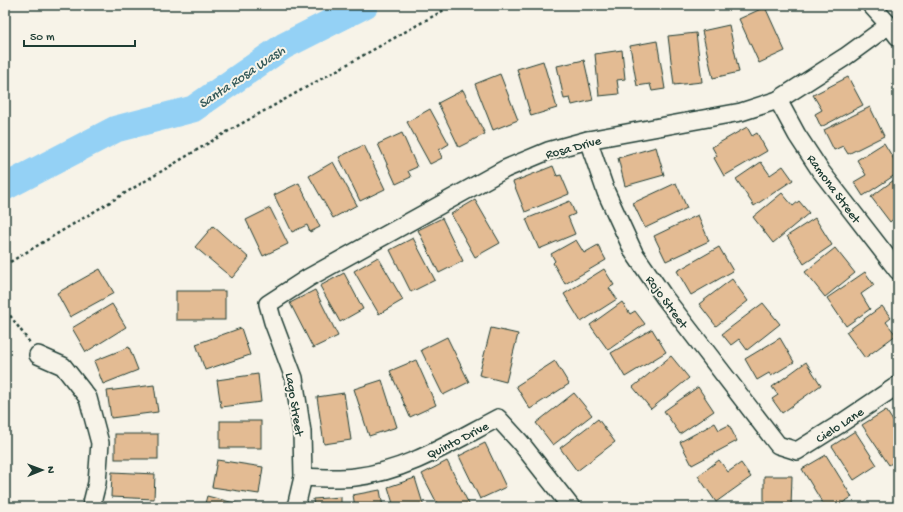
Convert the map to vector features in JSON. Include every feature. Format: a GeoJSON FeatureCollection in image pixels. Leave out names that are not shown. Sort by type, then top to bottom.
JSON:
{"type":"FeatureCollection","features":[{"type":"Feature","properties":{"kind":"street"},"geometry":{"type":"LineString","coordinates":[[871,5],[894,31]]}},
{"type":"Feature","properties":{"kind":"street","name":"Rosa Drive"},"geometry":{"type":"LineString","coordinates":[[268,304],[308,278],[505,169],[548,151],[588,140],[741,112],[778,100],[845,57],[894,31]]}},
{"type":"Feature","properties":{"kind":"street","name":"Ramona Street"},"geometry":{"type":"LineString","coordinates":[[778,100],[797,135],[820,170],[898,271]]}},
{"type":"Feature","properties":{"kind":"street","name":"Rojo Street"},"geometry":{"type":"LineString","coordinates":[[588,140],[606,192],[634,253],[665,298],[778,445]]}},
{"type":"Feature","properties":{"kind":"street","name":"Lago Street"},"geometry":{"type":"LineString","coordinates":[[268,304],[273,322],[294,378],[302,432],[303,477],[296,507]]}},
{"type":"Feature","properties":{"kind":"street"},"geometry":{"type":"LineString","coordinates":[[38,355],[62,366],[88,398],[100,443],[97,483],[90,507]]}},
{"type":"Feature","properties":{"kind":"street","name":"Cielo Lane"},"geometry":{"type":"LineString","coordinates":[[778,445],[797,451],[898,386]]}},
{"type":"Feature","properties":{"kind":"street","name":"Quinto Drive"},"geometry":{"type":"LineString","coordinates":[[303,477],[355,477],[381,472],[431,454],[498,418],[520,442],[571,507]]}},
{"type":"Feature","properties":{"kind":"path"},"geometry":{"type":"LineString","coordinates":[[5,265],[232,129],[453,5]]}},
{"type":"Feature","properties":{"kind":"path"},"geometry":{"type":"LineString","coordinates":[[5,315],[9,314],[38,355]]}},
{"type":"Feature","properties":{"kind":"building"},"geometry":{"type":"Polygon","coordinates":[[[765,7],[785,51],[759,63],[739,19],[765,7]]]}},
{"type":"Feature","properties":{"kind":"building"},"geometry":{"type":"Polygon","coordinates":[[[729,25],[739,72],[713,78],[702,31],[729,25]]]}},
{"type":"Feature","properties":{"kind":"building"},"geometry":{"type":"Polygon","coordinates":[[[696,33],[702,82],[674,85],[668,36],[696,33]]]}},
{"type":"Feature","properties":{"kind":"building"},"geometry":{"type":"Polygon","coordinates":[[[657,41],[665,89],[652,91],[650,84],[637,86],[630,46],[657,41]]]}},
{"type":"Feature","properties":{"kind":"building"},"geometry":{"type":"Polygon","coordinates":[[[622,50],[625,79],[617,80],[619,94],[599,96],[595,54],[622,50]]]}},
{"type":"Feature","properties":{"kind":"building"},"geometry":{"type":"Polygon","coordinates":[[[584,60],[593,100],[572,105],[570,98],[564,99],[557,66],[584,60]]]}},
{"type":"Feature","properties":{"kind":"building"},"geometry":{"type":"Polygon","coordinates":[[[543,61],[557,108],[531,116],[517,69],[543,61]]]}},
{"type":"Feature","properties":{"kind":"building"},"geometry":{"type":"Polygon","coordinates":[[[500,74],[518,120],[493,130],[475,84],[500,74]]]}},
{"type":"Feature","properties":{"kind":"building"},"geometry":{"type":"Polygon","coordinates":[[[848,77],[863,105],[821,127],[815,114],[822,110],[813,95],[848,77]]]}},
{"type":"Feature","properties":{"kind":"building"},"geometry":{"type":"Polygon","coordinates":[[[463,90],[485,134],[459,147],[438,103],[463,90]]]}},
{"type":"Feature","properties":{"kind":"building"},"geometry":{"type":"Polygon","coordinates":[[[870,107],[884,136],[848,154],[843,146],[834,150],[824,130],[870,107]]]}},
{"type":"Feature","properties":{"kind":"building"},"geometry":{"type":"Polygon","coordinates":[[[430,109],[449,144],[439,150],[442,158],[430,164],[407,122],[430,109]]]}},
{"type":"Feature","properties":{"kind":"building"},"geometry":{"type":"Polygon","coordinates":[[[747,127],[752,136],[757,133],[767,151],[724,176],[714,158],[717,156],[712,147],[747,127]]]}},
{"type":"Feature","properties":{"kind":"building"},"geometry":{"type":"Polygon","coordinates":[[[402,133],[417,167],[408,171],[411,177],[396,184],[378,144],[402,133]]]}},
{"type":"Feature","properties":{"kind":"building"},"geometry":{"type":"Polygon","coordinates":[[[884,143],[898,166],[898,173],[863,196],[854,182],[866,175],[857,160],[884,143]]]}},
{"type":"Feature","properties":{"kind":"building"},"geometry":{"type":"Polygon","coordinates":[[[364,145],[385,189],[360,201],[339,157],[364,145]]]}},
{"type":"Feature","properties":{"kind":"building"},"geometry":{"type":"Polygon","coordinates":[[[656,147],[664,175],[625,186],[618,158],[656,147]]]}},
{"type":"Feature","properties":{"kind":"building"},"geometry":{"type":"Polygon","coordinates":[[[333,162],[357,205],[333,218],[309,176],[333,162]]]}},
{"type":"Feature","properties":{"kind":"building"},"geometry":{"type":"Polygon","coordinates":[[[761,162],[770,175],[783,166],[793,180],[754,206],[736,179],[761,162]]]}},
{"type":"Feature","properties":{"kind":"building"},"geometry":{"type":"Polygon","coordinates":[[[553,166],[557,176],[561,175],[569,194],[525,212],[513,182],[553,166]]]}},
{"type":"Feature","properties":{"kind":"building"},"geometry":{"type":"Polygon","coordinates":[[[898,177],[898,215],[890,222],[871,197],[898,177]]]}},
{"type":"Feature","properties":{"kind":"building"},"geometry":{"type":"Polygon","coordinates":[[[299,183],[320,227],[310,232],[307,225],[292,232],[274,195],[299,183]]]}},
{"type":"Feature","properties":{"kind":"building"},"geometry":{"type":"Polygon","coordinates":[[[676,183],[687,208],[645,228],[633,203],[676,183]]]}},
{"type":"Feature","properties":{"kind":"building"},"geometry":{"type":"Polygon","coordinates":[[[782,193],[793,206],[799,201],[809,213],[773,243],[753,217],[782,193]]]}},
{"type":"Feature","properties":{"kind":"building"},"geometry":{"type":"Polygon","coordinates":[[[475,200],[500,243],[475,257],[451,214],[475,200]]]}},
{"type":"Feature","properties":{"kind":"building"},"geometry":{"type":"Polygon","coordinates":[[[570,201],[575,214],[568,217],[575,234],[539,249],[526,219],[570,201]]]}},
{"type":"Feature","properties":{"kind":"building"},"geometry":{"type":"Polygon","coordinates":[[[270,208],[288,244],[263,256],[246,220],[270,208]]]}},
{"type":"Feature","properties":{"kind":"building"},"geometry":{"type":"Polygon","coordinates":[[[698,215],[709,241],[666,261],[654,236],[698,215]]]}},
{"type":"Feature","properties":{"kind":"building"},"geometry":{"type":"Polygon","coordinates":[[[442,218],[463,261],[439,273],[418,230],[442,218]]]}},
{"type":"Feature","properties":{"kind":"building"},"geometry":{"type":"Polygon","coordinates":[[[815,218],[832,245],[804,264],[787,236],[815,218]]]}},
{"type":"Feature","properties":{"kind":"building"},"geometry":{"type":"Polygon","coordinates":[[[213,226],[249,258],[232,278],[195,247],[213,226]]]}},
{"type":"Feature","properties":{"kind":"building"},"geometry":{"type":"Polygon","coordinates":[[[413,238],[435,280],[411,292],[390,250],[413,238]]]}},
{"type":"Feature","properties":{"kind":"building"},"geometry":{"type":"Polygon","coordinates":[[[576,240],[584,253],[598,245],[606,260],[565,284],[553,263],[555,261],[551,254],[576,240]]]}},
{"type":"Feature","properties":{"kind":"building"},"geometry":{"type":"Polygon","coordinates":[[[719,247],[733,271],[691,295],[677,271],[719,247]]]}},
{"type":"Feature","properties":{"kind":"building"},"geometry":{"type":"Polygon","coordinates":[[[835,248],[855,273],[825,297],[805,272],[835,248]]]}},
{"type":"Feature","properties":{"kind":"building"},"geometry":{"type":"Polygon","coordinates":[[[378,257],[403,300],[379,314],[354,271],[378,257]]]}},
{"type":"Feature","properties":{"kind":"building"},"geometry":{"type":"Polygon","coordinates":[[[100,269],[114,293],[70,317],[57,293],[100,269]]]}},
{"type":"Feature","properties":{"kind":"building"},"geometry":{"type":"Polygon","coordinates":[[[604,269],[614,285],[609,288],[617,299],[581,322],[564,294],[604,269]]]}},
{"type":"Feature","properties":{"kind":"building"},"geometry":{"type":"Polygon","coordinates":[[[865,272],[874,285],[861,294],[870,309],[846,326],[827,298],[865,272]]]}},
{"type":"Feature","properties":{"kind":"building"},"geometry":{"type":"Polygon","coordinates":[[[344,273],[363,309],[340,322],[320,286],[344,273]]]}},
{"type":"Feature","properties":{"kind":"building"},"geometry":{"type":"Polygon","coordinates":[[[732,279],[748,301],[716,326],[699,304],[732,279]]]}},
{"type":"Feature","properties":{"kind":"building"},"geometry":{"type":"Polygon","coordinates":[[[315,290],[338,336],[313,348],[290,303],[315,290]]]}},
{"type":"Feature","properties":{"kind":"building"},"geometry":{"type":"Polygon","coordinates":[[[176,291],[225,291],[225,320],[176,320],[176,291]]]}},
{"type":"Feature","properties":{"kind":"building"},"geometry":{"type":"Polygon","coordinates":[[[622,302],[630,314],[635,311],[645,324],[608,350],[590,325],[622,302]]]}},
{"type":"Feature","properties":{"kind":"building"},"geometry":{"type":"Polygon","coordinates":[[[763,303],[780,324],[747,350],[739,339],[731,345],[722,334],[763,303]]]}},
{"type":"Feature","properties":{"kind":"building"},"geometry":{"type":"Polygon","coordinates":[[[112,304],[126,327],[86,352],[72,328],[112,304]]]}},
{"type":"Feature","properties":{"kind":"building"},"geometry":{"type":"Polygon","coordinates":[[[882,306],[891,318],[886,322],[896,335],[865,358],[846,332],[882,306]]]}},
{"type":"Feature","properties":{"kind":"building"},"geometry":{"type":"Polygon","coordinates":[[[241,328],[250,355],[205,370],[196,344],[241,328]]]}},
{"type":"Feature","properties":{"kind":"building"},"geometry":{"type":"Polygon","coordinates":[[[491,328],[518,334],[506,382],[479,375],[491,328]]]}},
{"type":"Feature","properties":{"kind":"building"},"geometry":{"type":"Polygon","coordinates":[[[652,329],[666,352],[625,377],[611,353],[652,329]]]}},
{"type":"Feature","properties":{"kind":"building"},"geometry":{"type":"Polygon","coordinates":[[[447,337],[469,382],[443,395],[421,350],[447,337]]]}},
{"type":"Feature","properties":{"kind":"building"},"geometry":{"type":"Polygon","coordinates":[[[780,338],[794,362],[771,376],[769,373],[757,380],[745,359],[780,338]]]}},
{"type":"Feature","properties":{"kind":"building"},"geometry":{"type":"Polygon","coordinates":[[[129,347],[138,370],[103,384],[94,361],[129,347]]]}},
{"type":"Feature","properties":{"kind":"building"},"geometry":{"type":"Polygon","coordinates":[[[671,356],[689,378],[651,409],[633,387],[671,356]]]}},
{"type":"Feature","properties":{"kind":"building"},"geometry":{"type":"Polygon","coordinates":[[[416,360],[436,405],[410,417],[390,371],[416,360]]]}},
{"type":"Feature","properties":{"kind":"building"},"geometry":{"type":"Polygon","coordinates":[[[555,361],[569,384],[530,409],[516,386],[555,361]]]}},
{"type":"Feature","properties":{"kind":"building"},"geometry":{"type":"Polygon","coordinates":[[[806,362],[821,385],[782,413],[772,399],[778,395],[772,387],[806,362]]]}},
{"type":"Feature","properties":{"kind":"building"},"geometry":{"type":"Polygon","coordinates":[[[258,374],[261,402],[221,407],[217,380],[258,374]]]}},
{"type":"Feature","properties":{"kind":"building"},"geometry":{"type":"Polygon","coordinates":[[[382,380],[397,427],[369,436],[354,389],[382,380]]]}},
{"type":"Feature","properties":{"kind":"building"},"geometry":{"type":"Polygon","coordinates":[[[154,385],[158,412],[111,418],[107,391],[154,385]]]}},
{"type":"Feature","properties":{"kind":"building"},"geometry":{"type":"Polygon","coordinates":[[[698,387],[714,411],[680,434],[664,411],[698,387]]]}},
{"type":"Feature","properties":{"kind":"building"},"geometry":{"type":"Polygon","coordinates":[[[344,393],[351,440],[324,444],[317,397],[344,393]]]}},
{"type":"Feature","properties":{"kind":"building"},"geometry":{"type":"Polygon","coordinates":[[[574,393],[592,415],[553,445],[536,423],[574,393]]]}},
{"type":"Feature","properties":{"kind":"building"},"geometry":{"type":"Polygon","coordinates":[[[886,410],[898,429],[898,459],[889,465],[862,425],[886,410]]]}},
{"type":"Feature","properties":{"kind":"building"},"geometry":{"type":"Polygon","coordinates":[[[598,419],[615,442],[577,471],[560,448],[598,419]]]}},
{"type":"Feature","properties":{"kind":"building"},"geometry":{"type":"Polygon","coordinates":[[[220,421],[261,421],[261,448],[220,448],[220,421]]]}},
{"type":"Feature","properties":{"kind":"building"},"geometry":{"type":"Polygon","coordinates":[[[715,423],[719,430],[729,425],[737,441],[692,465],[680,442],[715,423]]]}},
{"type":"Feature","properties":{"kind":"building"},"geometry":{"type":"Polygon","coordinates":[[[855,431],[877,465],[854,480],[832,446],[855,431]]]}},
{"type":"Feature","properties":{"kind":"building"},"geometry":{"type":"Polygon","coordinates":[[[115,434],[158,434],[158,459],[115,459],[115,434]]]}},
{"type":"Feature","properties":{"kind":"building"},"geometry":{"type":"Polygon","coordinates":[[[485,443],[506,487],[480,499],[459,456],[485,443]]]}},
{"type":"Feature","properties":{"kind":"building"},"geometry":{"type":"Polygon","coordinates":[[[826,455],[852,497],[836,507],[825,507],[802,469],[826,455]]]}},
{"type":"Feature","properties":{"kind":"building"},"geometry":{"type":"Polygon","coordinates":[[[217,460],[263,467],[259,494],[212,487],[217,460]]]}},
{"type":"Feature","properties":{"kind":"building"},"geometry":{"type":"Polygon","coordinates":[[[719,460],[728,472],[741,463],[751,477],[716,502],[698,476],[719,460]]]}},
{"type":"Feature","properties":{"kind":"building"},"geometry":{"type":"Polygon","coordinates":[[[447,461],[470,506],[439,507],[422,474],[447,461]]]}},
{"type":"Feature","properties":{"kind":"building"},"geometry":{"type":"Polygon","coordinates":[[[112,472],[155,474],[154,499],[111,497],[112,472]]]}},
{"type":"Feature","properties":{"kind":"building"},"geometry":{"type":"Polygon","coordinates":[[[764,476],[792,476],[791,507],[764,507],[764,476]]]}},
{"type":"Feature","properties":{"kind":"building"},"geometry":{"type":"Polygon","coordinates":[[[415,478],[424,507],[394,507],[388,487],[415,478]]]}},
{"type":"Feature","properties":{"kind":"building"},"geometry":{"type":"Polygon","coordinates":[[[380,490],[383,507],[355,507],[353,495],[380,490]]]}},
{"type":"Feature","properties":{"kind":"building"},"geometry":{"type":"Polygon","coordinates":[[[207,496],[250,507],[204,507],[207,496]]]}},
{"type":"Feature","properties":{"kind":"building"},"geometry":{"type":"Polygon","coordinates":[[[341,497],[341,507],[314,507],[313,499],[341,497]]]}},
{"type":"Feature","properties":{"kind":"waterway","name":"Santa Rosa Wash"},"geometry":{"type":"LineString","coordinates":[[5,187],[116,129],[193,109],[284,46],[365,5]]}}]}
